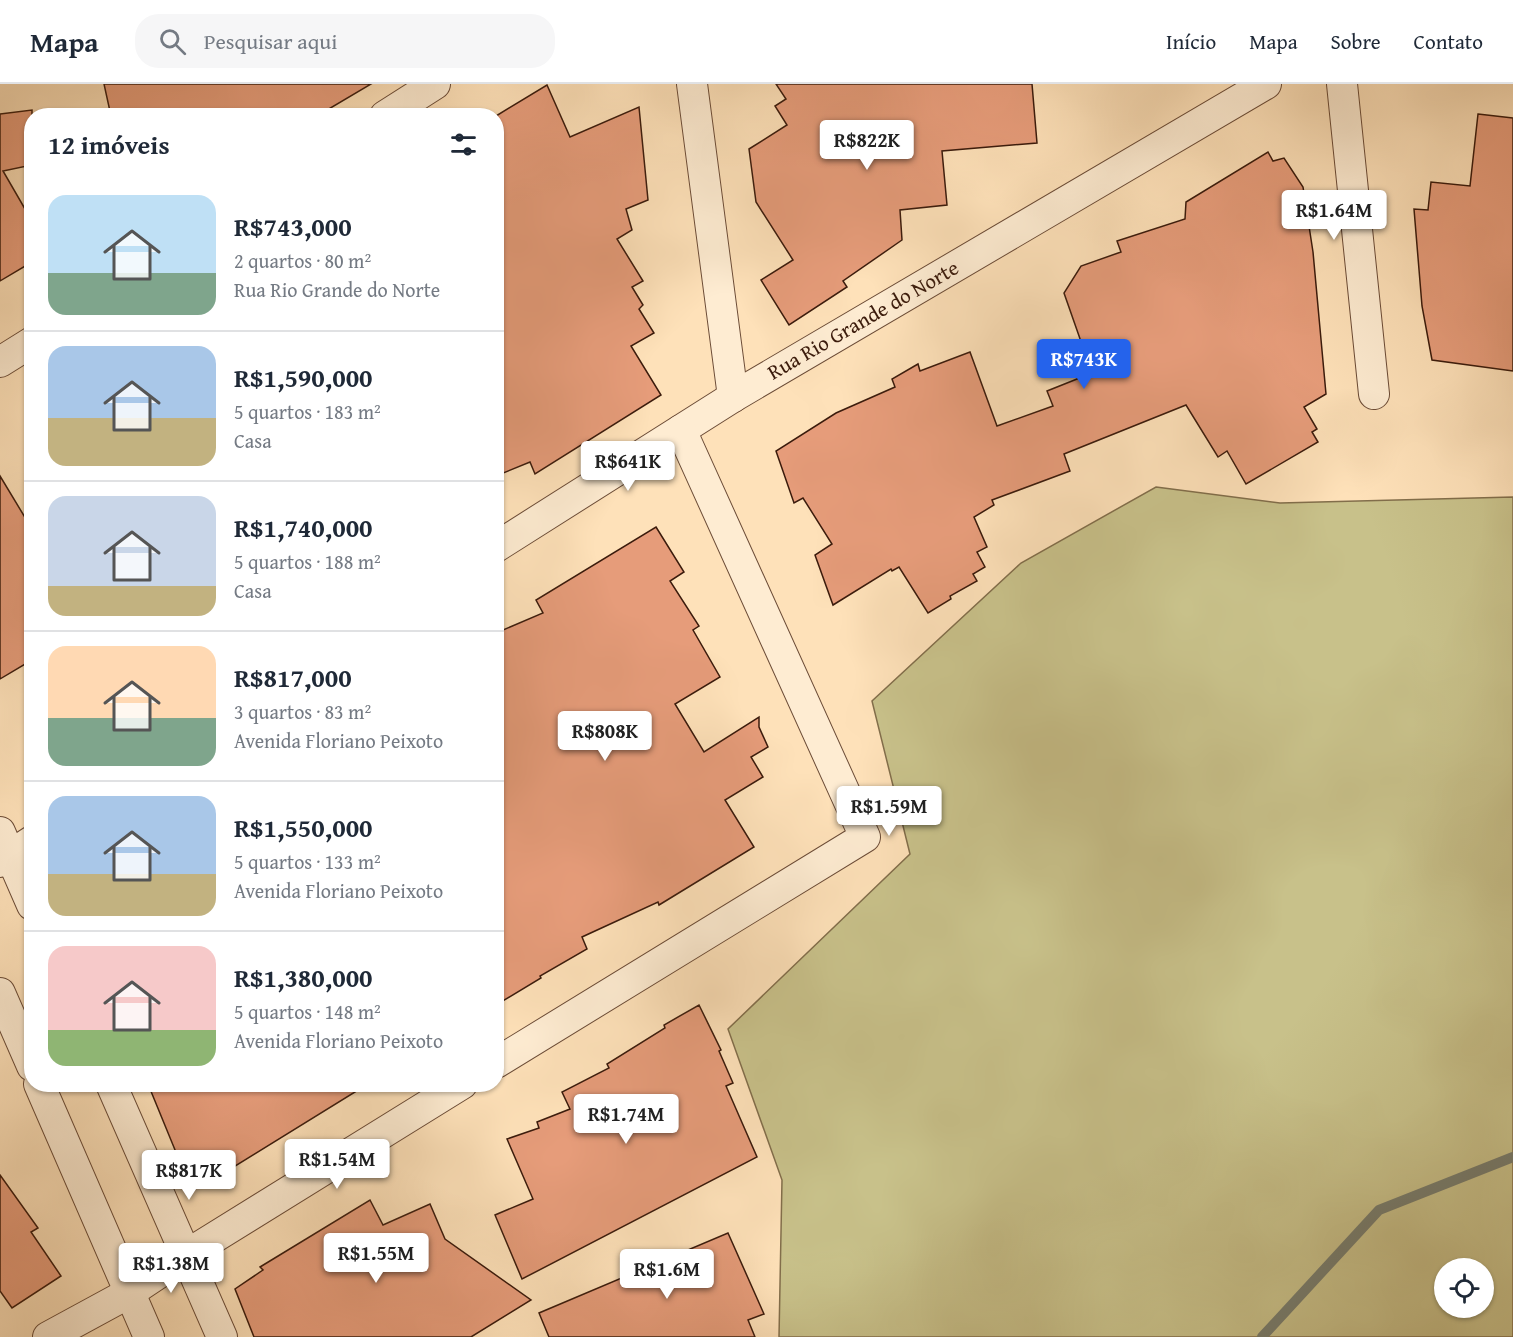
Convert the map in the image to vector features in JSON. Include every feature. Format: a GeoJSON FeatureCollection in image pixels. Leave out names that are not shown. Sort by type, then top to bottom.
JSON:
{"type":"FeatureCollection","features":[{"type":"Feature","properties":{"kind":"street"},"geometry":{"type":"LineString","coordinates":[[398,108],[435,84]]}},
{"type":"Feature","properties":{"kind":"street"},"geometry":{"type":"LineString","coordinates":[[692,84],[733,397]]}},
{"type":"Feature","properties":{"kind":"street","name":"Rua Rio Grande do Norte"},"geometry":{"type":"LineString","coordinates":[[504,542],[733,397],[1266,84]]}},
{"type":"Feature","properties":{"kind":"street"},"geometry":{"type":"LineString","coordinates":[[1342,84],[1374,394]]}},
{"type":"Feature","properties":{"kind":"street"},"geometry":{"type":"LineString","coordinates":[[0,362],[24,347]]}},
{"type":"Feature","properties":{"kind":"street"},"geometry":{"type":"LineString","coordinates":[[504,1058],[865,837],[681,430]]}},
{"type":"Feature","properties":{"kind":"street"},"geometry":{"type":"LineString","coordinates":[[10,847],[24,884]]}},
{"type":"Feature","properties":{"kind":"street"},"geometry":{"type":"LineString","coordinates":[[0,993],[24,1048]]}},
{"type":"Feature","properties":{"kind":"street"},"geometry":{"type":"LineString","coordinates":[[42,1092],[149,1337]]}},
{"type":"Feature","properties":{"kind":"street"},"geometry":{"type":"LineString","coordinates":[[115,1092],[222,1337]]}},
{"type":"Feature","properties":{"kind":"street"},"geometry":{"type":"LineString","coordinates":[[48,1337],[129,1293],[186,1255],[449,1092]]}},
{"type":"Feature","properties":{"kind":"shaded area"},"geometry":{"type":"Polygon","coordinates":[[[1156,487],[1280,503],[1513,497],[1513,1337],[779,1337],[782,1180],[728,1029],[910,854],[872,701],[1021,563],[1156,487]]]}},
{"type":"Feature","properties":{"kind":"building"},"geometry":{"type":"Polygon","coordinates":[[[104,84],[371,84],[330,108],[109,108],[104,84]]]}},
{"type":"Feature","properties":{"kind":"building"},"geometry":{"type":"Polygon","coordinates":[[[776,84],[1032,84],[1037,143],[942,151],[947,205],[900,210],[902,240],[843,281],[847,287],[789,325],[761,280],[793,260],[756,202],[749,149],[787,125],[775,106],[786,99],[776,84]]]}},
{"type":"Feature","properties":{"kind":"building"},"geometry":{"type":"Polygon","coordinates":[[[547,85],[570,137],[639,107],[648,200],[626,209],[632,230],[617,239],[643,281],[632,287],[643,305],[639,309],[654,333],[631,346],[661,395],[535,474],[530,462],[504,473],[504,111],[547,85]]]}},
{"type":"Feature","properties":{"kind":"building"},"geometry":{"type":"Polygon","coordinates":[[[24,111],[24,167],[3,171],[24,207],[24,267],[0,281],[0,114],[24,111]]]}},
{"type":"Feature","properties":{"kind":"building"},"geometry":{"type":"Polygon","coordinates":[[[1478,114],[1513,118],[1513,371],[1432,360],[1422,306],[1414,209],[1428,210],[1431,182],[1470,186],[1478,114]]]}},
{"type":"Feature","properties":{"kind":"building"},"geometry":{"type":"Polygon","coordinates":[[[1268,152],[1273,161],[1284,158],[1303,187],[1313,252],[1326,394],[1304,407],[1317,429],[1312,432],[1318,442],[1246,484],[1227,451],[1218,457],[1186,405],[1064,454],[1070,471],[992,500],[994,505],[974,517],[987,547],[977,552],[985,567],[973,574],[977,581],[950,596],[951,599],[928,613],[899,567],[892,571],[891,569],[833,605],[815,555],[832,544],[803,498],[794,503],[776,451],[836,413],[895,387],[892,379],[918,364],[920,371],[970,352],[997,426],[1053,406],[1047,391],[1092,373],[1064,293],[1081,266],[1121,252],[1117,241],[1185,219],[1186,202],[1268,152]]]}},
{"type":"Feature","properties":{"kind":"building"},"geometry":{"type":"Polygon","coordinates":[[[0,476],[24,516],[24,665],[0,679],[0,476]]]}},
{"type":"Feature","properties":{"kind":"building"},"geometry":{"type":"Polygon","coordinates":[[[656,527],[684,572],[670,581],[699,626],[693,630],[720,677],[675,704],[704,752],[759,717],[759,727],[768,747],[751,757],[763,777],[725,800],[754,847],[659,905],[658,902],[582,937],[587,949],[504,1000],[504,630],[543,613],[536,600],[656,527]]]}},
{"type":"Feature","properties":{"kind":"building"},"geometry":{"type":"Polygon","coordinates":[[[699,1005],[721,1050],[719,1051],[733,1083],[726,1086],[757,1157],[522,1279],[495,1215],[533,1199],[507,1139],[539,1128],[537,1122],[570,1109],[562,1092],[609,1068],[607,1064],[665,1028],[664,1025],[699,1005]]]}},
{"type":"Feature","properties":{"kind":"building"},"geometry":{"type":"Polygon","coordinates":[[[151,1092],[355,1092],[211,1181],[197,1158],[182,1167],[151,1092]]]}},
{"type":"Feature","properties":{"kind":"building"},"geometry":{"type":"Polygon","coordinates":[[[0,1175],[38,1228],[31,1232],[61,1276],[12,1308],[0,1291],[0,1175]]]}},
{"type":"Feature","properties":{"kind":"building"},"geometry":{"type":"Polygon","coordinates":[[[370,1200],[383,1225],[430,1204],[445,1239],[531,1300],[471,1337],[254,1337],[235,1289],[263,1270],[260,1267],[370,1200]]]}},
{"type":"Feature","properties":{"kind":"building"},"geometry":{"type":"Polygon","coordinates":[[[728,1233],[764,1314],[748,1320],[755,1337],[549,1337],[539,1313],[728,1233]]]}},
{"type":"Feature","properties":{"kind":"waterway"},"geometry":{"type":"LineString","coordinates":[[1262,1337],[1379,1210],[1513,1157]]}}]}
